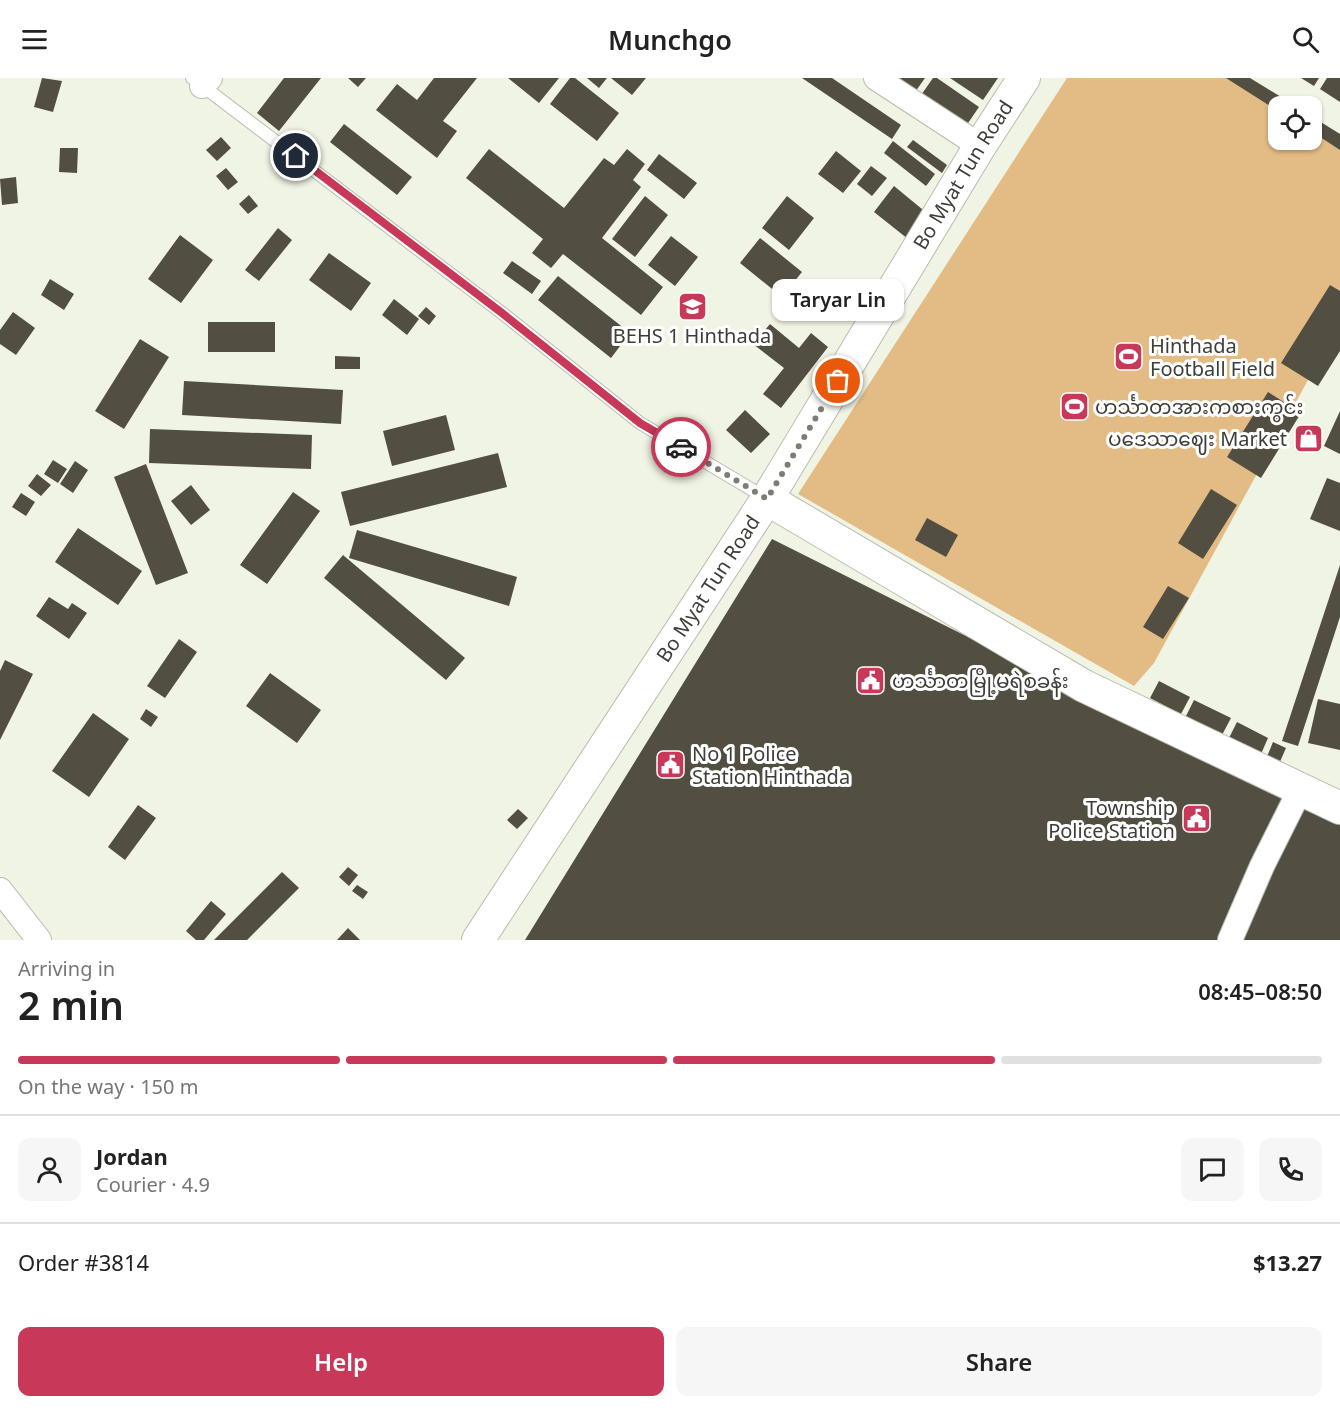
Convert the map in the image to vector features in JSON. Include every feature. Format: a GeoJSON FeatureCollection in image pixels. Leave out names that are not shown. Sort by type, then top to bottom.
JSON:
{"type":"FeatureCollection","features":[{"type":"Feature","properties":{"kind":"street"},"geometry":{"type":"LineString","coordinates":[[876,78],[980,146]]}},
{"type":"Feature","properties":{"kind":"street","name":"Bo Myat Tun Road"},"geometry":{"type":"LineString","coordinates":[[478,940],[767,499],[980,146],[1024,78]]}},
{"type":"Feature","properties":{"kind":"street"},"geometry":{"type":"LineString","coordinates":[[767,499],[1084,686],[1340,808]]}},
{"type":"Feature","properties":{"kind":"street"},"geometry":{"type":"LineString","coordinates":[[1230,940],[1262,866],[1301,788]]}},
{"type":"Feature","properties":{"kind":"street"},"geometry":{"type":"LineString","coordinates":[[0,890],[39,940]]}},
{"type":"Feature","properties":{"kind":"lane"},"geometry":{"type":"LineString","coordinates":[[201,81],[502,313],[640,423],[767,499]]}},
{"type":"Feature","properties":{"kind":"shaded area","name":"ဟင်္သာတအားကစားကွင်း"},"geometry":{"type":"Polygon","coordinates":[[[1067,78],[1246,78],[1274,96],[1268,96],[1268,150],[1322,150],[1322,127],[1340,139],[1340,321],[1154,663],[1134,686],[798,494],[1067,78]]]}},
{"type":"Feature","properties":{"kind":"building"},"geometry":{"type":"Polygon","coordinates":[[[42,78],[62,81],[53,112],[34,107],[42,78]]]}},
{"type":"Feature","properties":{"kind":"building"},"geometry":{"type":"Polygon","coordinates":[[[284,78],[321,78],[279,131],[257,113],[284,78]]]}},
{"type":"Feature","properties":{"kind":"building"},"geometry":{"type":"Polygon","coordinates":[[[348,78],[366,78],[358,87],[348,78]]]}},
{"type":"Feature","properties":{"kind":"building"},"geometry":{"type":"Polygon","coordinates":[[[434,78],[477,78],[443,121],[457,131],[437,158],[376,110],[397,84],[417,100],[434,78]]]}},
{"type":"Feature","properties":{"kind":"building"},"geometry":{"type":"Polygon","coordinates":[[[508,78],[559,78],[539,103],[508,78]]]}},
{"type":"Feature","properties":{"kind":"building"},"geometry":{"type":"Polygon","coordinates":[[[570,78],[575,78],[619,113],[597,141],[550,104],[570,78]]]}},
{"type":"Feature","properties":{"kind":"building"},"geometry":{"type":"Polygon","coordinates":[[[587,78],[607,78],[599,88],[587,78]]]}},
{"type":"Feature","properties":{"kind":"building"},"geometry":{"type":"Polygon","coordinates":[[[611,78],[646,78],[632,95],[611,78]]]}},
{"type":"Feature","properties":{"kind":"building"},"geometry":{"type":"Polygon","coordinates":[[[802,78],[832,78],[901,125],[892,139],[802,78]]]}},
{"type":"Feature","properties":{"kind":"building"},"geometry":{"type":"Polygon","coordinates":[[[888,78],[925,78],[913,95],[888,78]]]}},
{"type":"Feature","properties":{"kind":"building"},"geometry":{"type":"Polygon","coordinates":[[[933,78],[937,78],[979,107],[964,129],[919,98],[933,78]]]}},
{"type":"Feature","properties":{"kind":"building"},"geometry":{"type":"Polygon","coordinates":[[[950,78],[998,78],[983,100],[950,78]]]}},
{"type":"Feature","properties":{"kind":"building"},"geometry":{"type":"Polygon","coordinates":[[[1226,78],[1250,78],[1280,96],[1268,96],[1268,105],[1226,78]]]}},
{"type":"Feature","properties":{"kind":"building"},"geometry":{"type":"Polygon","coordinates":[[[1301,78],[1319,78],[1314,86],[1301,78]]]}},
{"type":"Feature","properties":{"kind":"building"},"geometry":{"type":"Polygon","coordinates":[[[1327,78],[1340,78],[1340,102],[1320,89],[1327,78]]]}},
{"type":"Feature","properties":{"kind":"building"},"geometry":{"type":"Polygon","coordinates":[[[1322,123],[1340,134],[1340,150],[1322,138],[1322,123]]]}},
{"type":"Feature","properties":{"kind":"building"},"geometry":{"type":"Polygon","coordinates":[[[344,124],[412,177],[397,195],[330,142],[344,124]]]}},
{"type":"Feature","properties":{"kind":"building"},"geometry":{"type":"Polygon","coordinates":[[[221,137],[231,148],[217,161],[206,150],[221,137]]]}},
{"type":"Feature","properties":{"kind":"building"},"geometry":{"type":"Polygon","coordinates":[[[913,140],[947,165],[942,173],[907,147],[913,140]]]}},
{"type":"Feature","properties":{"kind":"building"},"geometry":{"type":"Polygon","coordinates":[[[893,141],[935,174],[926,186],[884,153],[893,141]]]}},
{"type":"Feature","properties":{"kind":"building"},"geometry":{"type":"Polygon","coordinates":[[[60,148],[78,148],[77,173],[59,172],[60,148]]]}},
{"type":"Feature","properties":{"kind":"building"},"geometry":{"type":"Polygon","coordinates":[[[489,149],[564,208],[604,158],[614,165],[627,149],[645,164],[633,180],[641,187],[602,238],[663,287],[641,315],[563,254],[551,268],[532,253],[543,239],[466,178],[489,149]]]}},
{"type":"Feature","properties":{"kind":"building"},"geometry":{"type":"Polygon","coordinates":[[[836,151],[861,171],[843,193],[818,174],[836,151]]]}},
{"type":"Feature","properties":{"kind":"building"},"geometry":{"type":"Polygon","coordinates":[[[659,154],[697,183],[684,199],[647,170],[659,154]]]}},
{"type":"Feature","properties":{"kind":"building"},"geometry":{"type":"Polygon","coordinates":[[[871,166],[887,178],[872,196],[857,184],[871,166]]]}},
{"type":"Feature","properties":{"kind":"building"},"geometry":{"type":"Polygon","coordinates":[[[226,168],[238,182],[228,190],[216,176],[226,168]]]}},
{"type":"Feature","properties":{"kind":"building"},"geometry":{"type":"Polygon","coordinates":[[[16,177],[18,203],[2,205],[0,179],[16,177]]]}},
{"type":"Feature","properties":{"kind":"building"},"geometry":{"type":"Polygon","coordinates":[[[894,186],[928,214],[908,239],[874,212],[894,186]]]}},
{"type":"Feature","properties":{"kind":"building"},"geometry":{"type":"Polygon","coordinates":[[[249,195],[258,206],[248,214],[239,204],[249,195]]]}},
{"type":"Feature","properties":{"kind":"building"},"geometry":{"type":"Polygon","coordinates":[[[645,196],[668,215],[635,257],[612,239],[645,196]]]}},
{"type":"Feature","properties":{"kind":"building"},"geometry":{"type":"Polygon","coordinates":[[[787,196],[814,218],[789,250],[762,228],[787,196]]]}},
{"type":"Feature","properties":{"kind":"building"},"geometry":{"type":"Polygon","coordinates":[[[278,228],[292,240],[259,281],[245,270],[278,228]]]}},
{"type":"Feature","properties":{"kind":"building"},"geometry":{"type":"Polygon","coordinates":[[[180,235],[213,260],[181,303],[148,279],[180,235]]]}},
{"type":"Feature","properties":{"kind":"building"},"geometry":{"type":"Polygon","coordinates":[[[671,236],[698,257],[675,286],[648,265],[671,236]]]}},
{"type":"Feature","properties":{"kind":"building"},"geometry":{"type":"Polygon","coordinates":[[[760,238],[802,272],[782,297],[740,263],[760,238]]]}},
{"type":"Feature","properties":{"kind":"building"},"geometry":{"type":"Polygon","coordinates":[[[329,253],[371,283],[351,311],[309,280],[329,253]]]}},
{"type":"Feature","properties":{"kind":"building"},"geometry":{"type":"Polygon","coordinates":[[[512,261],[541,281],[532,294],[503,273],[512,261]]]}},
{"type":"Feature","properties":{"kind":"building"},"geometry":{"type":"Polygon","coordinates":[[[558,276],[630,333],[611,358],[538,300],[558,276]]]}},
{"type":"Feature","properties":{"kind":"building"},"geometry":{"type":"Polygon","coordinates":[[[50,279],[74,294],[64,310],[41,295],[50,279]]]}},
{"type":"Feature","properties":{"kind":"building"},"geometry":{"type":"Polygon","coordinates":[[[1330,285],[1340,291],[1340,351],[1318,386],[1281,363],[1330,285]]]}},
{"type":"Feature","properties":{"kind":"building"},"geometry":{"type":"Polygon","coordinates":[[[394,299],[419,319],[407,335],[382,315],[394,299]]]}},
{"type":"Feature","properties":{"kind":"building"},"geometry":{"type":"Polygon","coordinates":[[[426,307],[436,316],[429,325],[418,316],[426,307]]]}},
{"type":"Feature","properties":{"kind":"building"},"geometry":{"type":"Polygon","coordinates":[[[13,312],[35,328],[16,355],[0,344],[0,330],[13,312]]]}},
{"type":"Feature","properties":{"kind":"building"},"geometry":{"type":"Polygon","coordinates":[[[208,322],[275,322],[275,352],[208,352],[208,322]]]}},
{"type":"Feature","properties":{"kind":"building"},"geometry":{"type":"Polygon","coordinates":[[[770,324],[799,348],[811,333],[828,347],[781,408],[763,394],[784,368],[753,344],[770,324]]]}},
{"type":"Feature","properties":{"kind":"building"},"geometry":{"type":"Polygon","coordinates":[[[140,339],[169,357],[124,429],[95,411],[140,339]]]}},
{"type":"Feature","properties":{"kind":"building"},"geometry":{"type":"Polygon","coordinates":[[[335,356],[360,357],[360,369],[335,369],[335,356]]]}},
{"type":"Feature","properties":{"kind":"building"},"geometry":{"type":"Polygon","coordinates":[[[184,381],[343,390],[341,424],[182,415],[184,381]]]}},
{"type":"Feature","properties":{"kind":"building"},"geometry":{"type":"Polygon","coordinates":[[[1268,392],[1301,413],[1261,478],[1227,457],[1268,392]]]}},
{"type":"Feature","properties":{"kind":"building"},"geometry":{"type":"Polygon","coordinates":[[[745,410],[770,434],[751,453],[726,430],[745,410]]]}},
{"type":"Feature","properties":{"kind":"building"},"geometry":{"type":"Polygon","coordinates":[[[1340,411],[1340,454],[1324,446],[1340,411]]]}},
{"type":"Feature","properties":{"kind":"building"},"geometry":{"type":"Polygon","coordinates":[[[446,415],[455,450],[392,466],[383,431],[446,415]]]}},
{"type":"Feature","properties":{"kind":"building"},"geometry":{"type":"Polygon","coordinates":[[[150,429],[312,435],[311,469],[149,463],[150,429]]]}},
{"type":"Feature","properties":{"kind":"building"},"geometry":{"type":"Polygon","coordinates":[[[498,453],[507,487],[350,526],[341,492],[498,453]]]}},
{"type":"Feature","properties":{"kind":"building"},"geometry":{"type":"Polygon","coordinates":[[[53,460],[67,469],[58,483],[44,474],[53,460]]]}},
{"type":"Feature","properties":{"kind":"building"},"geometry":{"type":"Polygon","coordinates":[[[75,461],[88,470],[73,493],[60,484],[75,461]]]}},
{"type":"Feature","properties":{"kind":"building"},"geometry":{"type":"Polygon","coordinates":[[[146,464],[188,573],[156,585],[114,477],[146,464]]]}},
{"type":"Feature","properties":{"kind":"building"},"geometry":{"type":"Polygon","coordinates":[[[37,474],[51,485],[41,496],[28,486],[37,474]]]}},
{"type":"Feature","properties":{"kind":"building"},"geometry":{"type":"Polygon","coordinates":[[[1327,478],[1340,483],[1340,531],[1310,519],[1327,478]]]}},
{"type":"Feature","properties":{"kind":"building"},"geometry":{"type":"Polygon","coordinates":[[[191,485],[210,510],[191,525],[171,501],[191,485]]]}},
{"type":"Feature","properties":{"kind":"building"},"geometry":{"type":"Polygon","coordinates":[[[1211,489],[1237,505],[1203,559],[1178,543],[1211,489]]]}},
{"type":"Feature","properties":{"kind":"building"},"geometry":{"type":"Polygon","coordinates":[[[293,492],[320,511],[267,584],[240,565],[293,492]]]}},
{"type":"Feature","properties":{"kind":"building"},"geometry":{"type":"Polygon","coordinates":[[[21,493],[35,502],[26,516],[12,507],[21,493]]]}},
{"type":"Feature","properties":{"kind":"building"},"geometry":{"type":"Polygon","coordinates":[[[927,518],[958,535],[946,557],[915,540],[927,518]]]}},
{"type":"Feature","properties":{"kind":"building"},"geometry":{"type":"Polygon","coordinates":[[[78,528],[142,571],[118,605],[55,562],[78,528]]]}},
{"type":"Feature","properties":{"kind":"building"},"geometry":{"type":"Polygon","coordinates":[[[357,530],[517,577],[509,606],[349,558],[357,530]]]}},
{"type":"Feature","properties":{"kind":"building","name":"ဟင်္သာတမြို့မရဲစခန်း"},"geometry":{"type":"Polygon","coordinates":[[[772,539],[1340,823],[1340,940],[525,940],[772,539]]]}},
{"type":"Feature","properties":{"kind":"building"},"geometry":{"type":"Polygon","coordinates":[[[343,555],[465,658],[446,680],[324,578],[343,555]]]}},
{"type":"Feature","properties":{"kind":"building"},"geometry":{"type":"Polygon","coordinates":[[[1340,565],[1340,617],[1298,746],[1282,741],[1340,565]]]}},
{"type":"Feature","properties":{"kind":"building"},"geometry":{"type":"Polygon","coordinates":[[[1168,586],[1189,598],[1163,639],[1143,627],[1168,586]]]}},
{"type":"Feature","properties":{"kind":"building"},"geometry":{"type":"Polygon","coordinates":[[[49,597],[68,609],[72,603],[87,613],[69,639],[36,616],[49,597]]]}},
{"type":"Feature","properties":{"kind":"building"},"geometry":{"type":"Polygon","coordinates":[[[179,639],[197,652],[165,698],[147,686],[179,639]]]}},
{"type":"Feature","properties":{"kind":"building"},"geometry":{"type":"Polygon","coordinates":[[[5,660],[33,674],[0,740],[0,671],[5,660]]]}},
{"type":"Feature","properties":{"kind":"building"},"geometry":{"type":"Polygon","coordinates":[[[270,673],[321,710],[297,743],[246,706],[270,673]]]}},
{"type":"Feature","properties":{"kind":"building"},"geometry":{"type":"Polygon","coordinates":[[[1159,681],[1190,697],[1181,714],[1150,698],[1159,681]]]}},
{"type":"Feature","properties":{"kind":"building"},"geometry":{"type":"Polygon","coordinates":[[[1318,699],[1340,704],[1340,750],[1308,743],[1318,699]]]}},
{"type":"Feature","properties":{"kind":"building"},"geometry":{"type":"Polygon","coordinates":[[[1194,700],[1231,718],[1222,735],[1186,716],[1194,700]]]}},
{"type":"Feature","properties":{"kind":"building"},"geometry":{"type":"Polygon","coordinates":[[[146,709],[158,717],[151,727],[140,719],[146,709]]]}},
{"type":"Feature","properties":{"kind":"building"},"geometry":{"type":"Polygon","coordinates":[[[93,713],[129,739],[89,797],[52,771],[93,713]]]}},
{"type":"Feature","properties":{"kind":"building"},"geometry":{"type":"Polygon","coordinates":[[[1237,722],[1268,738],[1261,754],[1229,738],[1237,722]]]}},
{"type":"Feature","properties":{"kind":"building"},"geometry":{"type":"Polygon","coordinates":[[[1273,742],[1286,748],[1279,764],[1266,759],[1273,742]]]}},
{"type":"Feature","properties":{"kind":"building"},"geometry":{"type":"Polygon","coordinates":[[[138,805],[156,818],[125,860],[108,847],[138,805]]]}},
{"type":"Feature","properties":{"kind":"building"},"geometry":{"type":"Polygon","coordinates":[[[518,809],[528,818],[517,829],[507,820],[518,809]]]}},
{"type":"Feature","properties":{"kind":"building"},"geometry":{"type":"Polygon","coordinates":[[[348,867],[358,875],[349,886],[339,877],[348,867]]]}},
{"type":"Feature","properties":{"kind":"building"},"geometry":{"type":"Polygon","coordinates":[[[282,872],[299,888],[247,940],[214,940],[282,872]]]}},
{"type":"Feature","properties":{"kind":"building"},"geometry":{"type":"Polygon","coordinates":[[[357,885],[368,892],[363,899],[352,891],[357,885]]]}},
{"type":"Feature","properties":{"kind":"building"},"geometry":{"type":"Polygon","coordinates":[[[211,901],[226,914],[204,940],[196,940],[186,931],[211,901]]]}},
{"type":"Feature","properties":{"kind":"building"},"geometry":{"type":"Polygon","coordinates":[[[348,928],[360,940],[337,940],[348,928]]]}},
{"type":"Feature","properties":{"kind":"way so far"},"geometry":{"type":"LineString","coordinates":[[681,447],[767,499],[838,381]]}},
{"type":"Feature","properties":{"kind":"place","name":"BEHS 1 Hinthada"},"geometry":{"type":"Point","coordinates":[692,306]}},
{"type":"Feature","properties":{"kind":"place","name":"Hinthada Football Field"},"geometry":{"type":"Point","coordinates":[1129,357]}},
{"type":"Feature","properties":{"kind":"place","name":"Taryar Lin"},"geometry":{"type":"Point","coordinates":[838,381]}},
{"type":"Feature","properties":{"kind":"place","name":"ဟင်္သာတအားကစားကွင်း"},"geometry":{"type":"Point","coordinates":[1074,407]}},
{"type":"Feature","properties":{"kind":"place","name":"ပဒေသာဈေး Market"},"geometry":{"type":"Point","coordinates":[1308,439]}},
{"type":"Feature","properties":{"kind":"place","name":"ဟင်္သာတမြို့မရဲစခန်း"},"geometry":{"type":"Point","coordinates":[871,681]}},
{"type":"Feature","properties":{"kind":"place","name":"No 1 Police Station Hinthada"},"geometry":{"type":"Point","coordinates":[671,765]}},
{"type":"Feature","properties":{"kind":"place","name":"Township Police Station"},"geometry":{"type":"Point","coordinates":[1196,819]}},
{"type":"Feature","properties":{"kind":"route"},"geometry":{"type":"LineString","coordinates":[[296,156],[502,313],[640,423],[681,447]]}}]}
